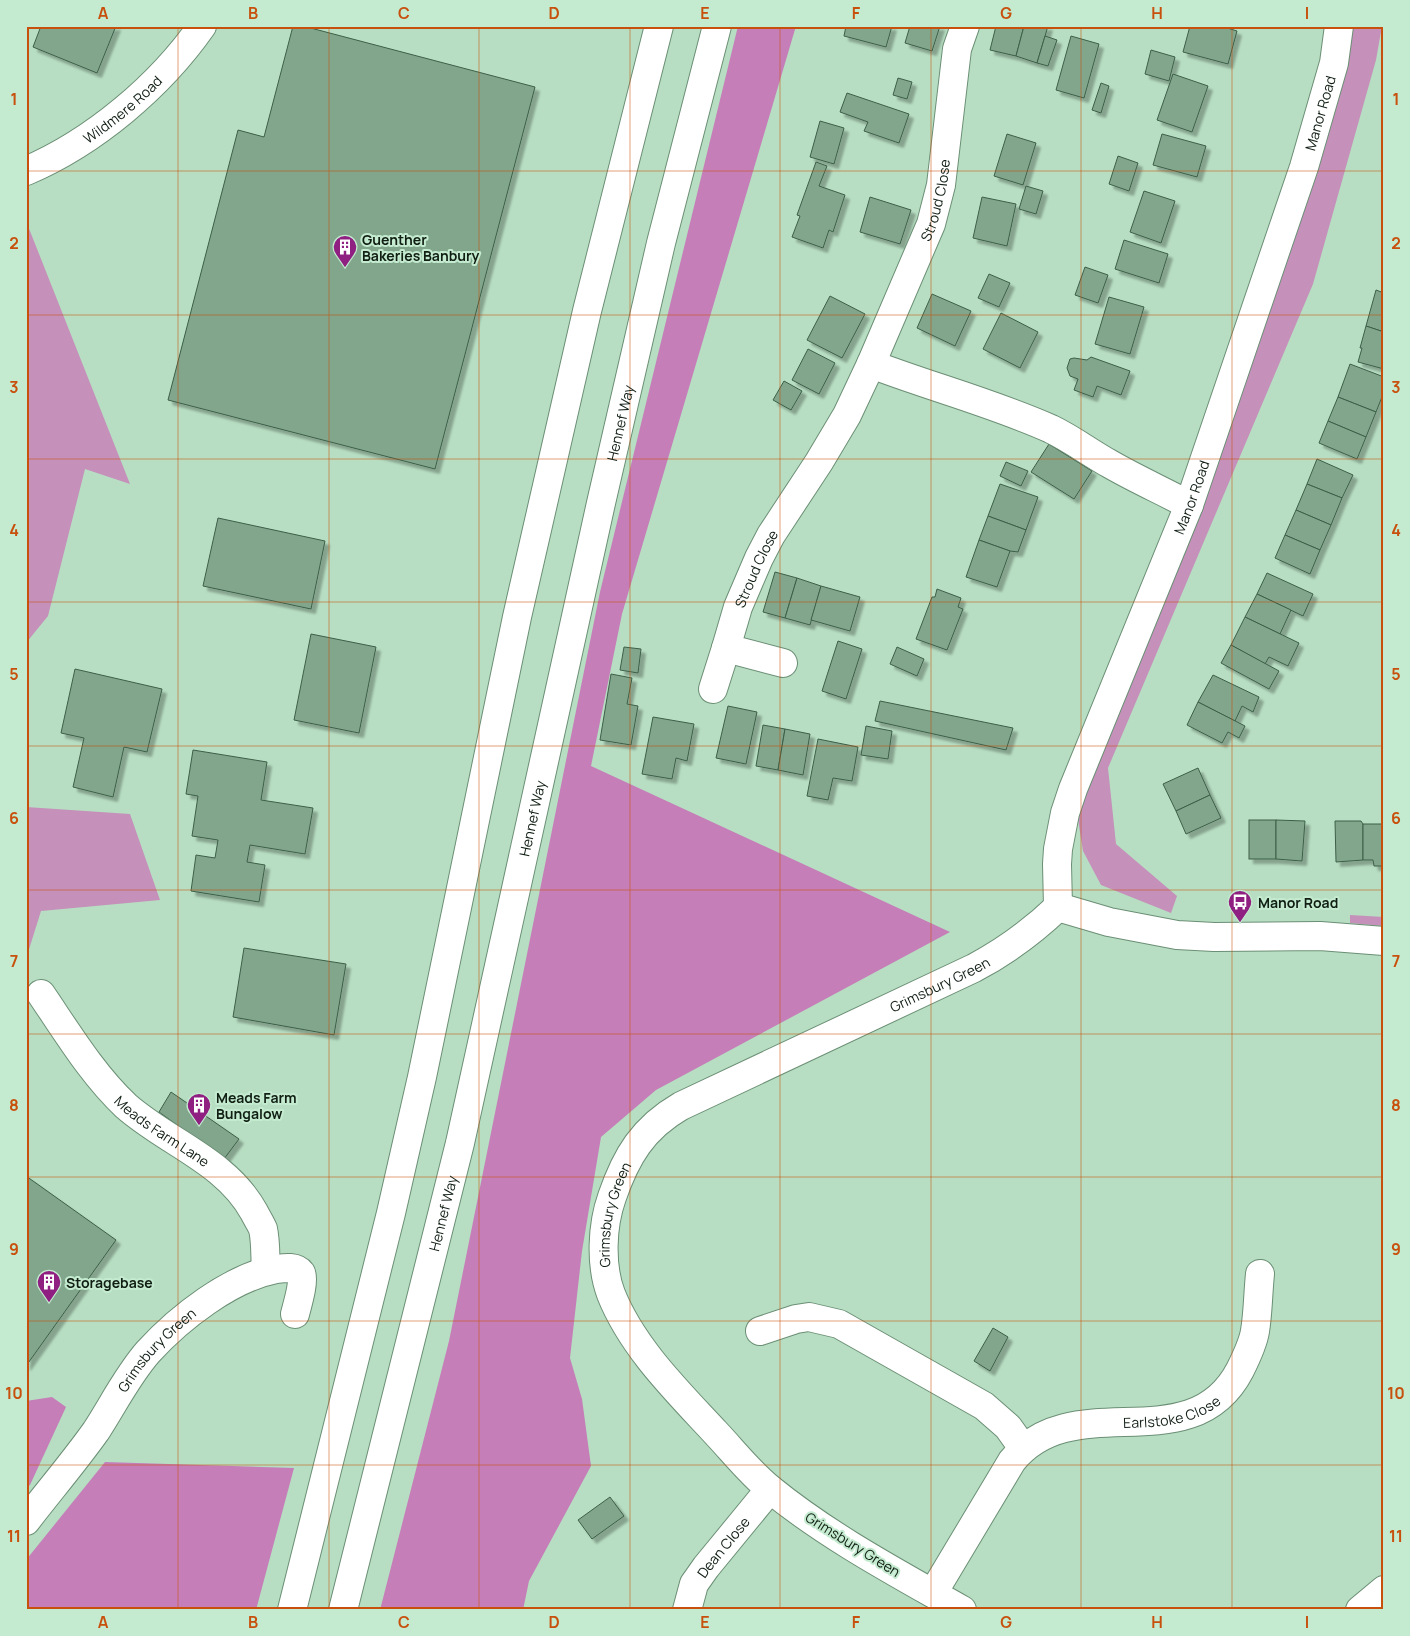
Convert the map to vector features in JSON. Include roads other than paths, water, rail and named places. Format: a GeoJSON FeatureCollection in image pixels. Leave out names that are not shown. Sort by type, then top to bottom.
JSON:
{"type":"FeatureCollection","features":[{"type":"Feature","properties":{"kind":"main road","name":"Wildmere Road"},"geometry":{"type":"LineString","coordinates":[[26,171],[73,146],[116,116],[156,82],[188,46],[202,26]]}},
{"type":"Feature","properties":{"kind":"main road"},"geometry":{"type":"LineString","coordinates":[[292,1610],[391,1213],[422,1077],[519,608],[587,310],[659,26]]}},
{"type":"Feature","properties":{"kind":"main road","name":"Hennef Way"},"geometry":{"type":"LineString","coordinates":[[343,1610],[460,1142],[603,493],[656,262],[717,26]]}},
{"type":"Feature","properties":{"kind":"main road","name":"Stroud Close"},"geometry":{"type":"LineString","coordinates":[[713,689],[738,607],[759,558],[785,511],[832,440],[871,364],[931,224],[941,186],[956,49],[965,26]]}},
{"type":"Feature","properties":{"kind":"main road","name":"Manor Road"},"geometry":{"type":"LineString","coordinates":[[1058,907],[1057,856],[1065,813],[1188,505],[1307,158],[1334,63],[1339,26]]}},
{"type":"Feature","properties":{"kind":"main road"},"geometry":{"type":"LineString","coordinates":[[871,364],[918,382],[1016,414],[1052,430],[1078,443],[1110,464],[1188,505]]}},
{"type":"Feature","properties":{"kind":"main road"},"geometry":{"type":"LineString","coordinates":[[726,648],[784,663]]}},
{"type":"Feature","properties":{"kind":"main road"},"geometry":{"type":"LineString","coordinates":[[1058,907],[1109,922],[1177,935],[1214,937],[1320,936],[1384,941]]}},
{"type":"Feature","properties":{"kind":"main road","name":"Grimsbury Green"},"geometry":{"type":"LineString","coordinates":[[962,1610],[822,1527],[770,1489],[749,1470],[679,1393],[635,1338],[610,1292],[605,1272],[606,1227],[609,1205],[627,1160],[641,1138],[666,1115],[681,1106],[974,968],[1024,938],[1058,907]]}},
{"type":"Feature","properties":{"kind":"main road","name":"Meads Farm Lane"},"geometry":{"type":"LineString","coordinates":[[41,994],[99,1077],[111,1091],[145,1121],[226,1176],[240,1192],[263,1229],[266,1271]]}},
{"type":"Feature","properties":{"kind":"main road","name":"Grimsbury Green"},"geometry":{"type":"LineString","coordinates":[[26,1521],[96,1431],[123,1385],[148,1353],[174,1326],[209,1300],[237,1283],[266,1271],[284,1268],[295,1269],[301,1273],[303,1279],[296,1314]]}},
{"type":"Feature","properties":{"kind":"main road","name":"Earlstoke Close"},"geometry":{"type":"LineString","coordinates":[[933,1593],[1012,1461],[1023,1448],[1037,1439],[1064,1428],[1094,1423],[1170,1420],[1190,1415],[1214,1403],[1233,1384],[1246,1360],[1255,1332],[1260,1274]]}},
{"type":"Feature","properties":{"kind":"main road"},"geometry":{"type":"LineString","coordinates":[[760,1331],[796,1319],[809,1317],[839,1324],[984,1406],[1008,1427],[1023,1448]]}},
{"type":"Feature","properties":{"kind":"main road","name":"Dean Close"},"geometry":{"type":"LineString","coordinates":[[687,1610],[694,1584],[770,1489]]}},
{"type":"Feature","properties":{"kind":"main road"},"geometry":{"type":"LineString","coordinates":[[1360,1610],[1384,1590]]}},
{"type":"Feature","properties":{"kind":"place","name":"Guenther Bakeries Banbury"},"geometry":{"type":"Point","coordinates":[345,268]}},
{"type":"Feature","properties":{"kind":"place","name":"Manor Road"},"geometry":{"type":"Point","coordinates":[1240,923]}},
{"type":"Feature","properties":{"kind":"place","name":"Meads Farm Bungalow"},"geometry":{"type":"Point","coordinates":[199,1126]}},
{"type":"Feature","properties":{"kind":"place","name":"Storagebase"},"geometry":{"type":"Point","coordinates":[49,1303]}}]}
